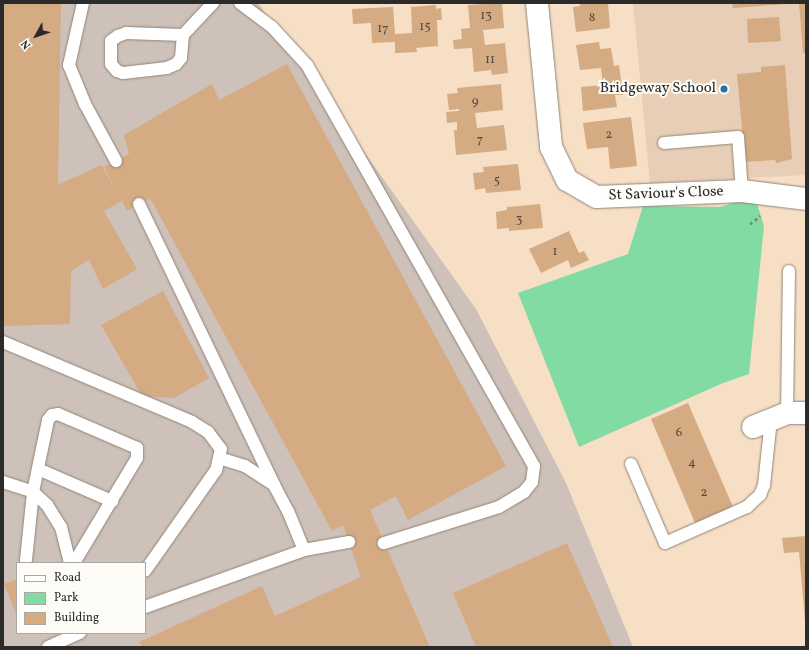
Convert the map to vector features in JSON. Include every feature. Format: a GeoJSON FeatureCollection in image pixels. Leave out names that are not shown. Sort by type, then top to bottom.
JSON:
{"type":"FeatureCollection","features":[{"type":"Feature","properties":{"kind":"street","name":"St Saviour's Close"},"geometry":{"type":"LineString","coordinates":[[537,3],[551,147],[567,180],[597,197],[742,191],[806,199]]}},
{"type":"Feature","properties":{"kind":"lane"},"geometry":{"type":"LineString","coordinates":[[83,3],[69,64],[85,104],[116,161]]}},
{"type":"Feature","properties":{"kind":"lane"},"geometry":{"type":"LineString","coordinates":[[183,35],[126,33],[118,36],[111,41],[111,64],[117,71],[123,73],[167,68],[176,64],[180,58],[183,35],[213,3]]}},
{"type":"Feature","properties":{"kind":"lane"},"geometry":{"type":"LineString","coordinates":[[240,3],[272,27],[307,65],[534,466],[532,482],[524,492],[499,507],[384,543]]}},
{"type":"Feature","properties":{"kind":"lane"},"geometry":{"type":"LineString","coordinates":[[664,143],[738,137],[742,191]]}},
{"type":"Feature","properties":{"kind":"lane"},"geometry":{"type":"LineString","coordinates":[[139,204],[274,485],[288,511],[304,550]]}},
{"type":"Feature","properties":{"kind":"lane"},"geometry":{"type":"LineString","coordinates":[[631,464],[665,543],[747,507],[760,495],[780,418],[789,271]]}},
{"type":"Feature","properties":{"kind":"lane"},"geometry":{"type":"LineString","coordinates":[[3,342],[192,422],[208,432],[221,449],[216,470],[146,570]]}},
{"type":"Feature","properties":{"kind":"lane"},"geometry":{"type":"LineString","coordinates":[[26,560],[33,492],[48,420],[52,415],[58,414],[130,443],[137,448],[137,458],[75,562]]}},
{"type":"Feature","properties":{"kind":"lane"},"geometry":{"type":"LineString","coordinates":[[219,458],[245,466],[274,485]]}},
{"type":"Feature","properties":{"kind":"lane"},"geometry":{"type":"LineString","coordinates":[[38,469],[112,501]]}},
{"type":"Feature","properties":{"kind":"lane"},"geometry":{"type":"LineString","coordinates":[[3,482],[33,492],[47,506],[61,527],[70,562]]}},
{"type":"Feature","properties":{"kind":"lane"},"geometry":{"type":"LineString","coordinates":[[146,607],[304,550],[349,542]]}},
{"type":"Feature","properties":{"kind":"lane"},"geometry":{"type":"LineString","coordinates":[[48,647],[68,636]]}},
{"type":"Feature","properties":{"kind":"shaded area"},"geometry":{"type":"Polygon","coordinates":[[[3,3],[258,3],[476,309],[566,483],[633,647],[3,647],[3,3]]]}},
{"type":"Feature","properties":{"kind":"shaded area","name":"Bridgeway School"},"geometry":{"type":"Polygon","coordinates":[[[633,3],[806,3],[806,175],[650,183],[633,3]]]}},
{"type":"Feature","properties":{"kind":"green space"},"geometry":{"type":"Polygon","coordinates":[[[743,200],[757,204],[764,226],[749,374],[723,383],[579,447],[518,293],[628,254],[643,206],[720,207],[743,200]]]}},
{"type":"Feature","properties":{"kind":"building"},"geometry":{"type":"Polygon","coordinates":[[[3,3],[61,3],[58,185],[101,165],[119,195],[104,167],[129,154],[124,135],[212,84],[219,100],[287,64],[506,466],[408,520],[396,496],[370,510],[430,647],[142,647],[139,642],[262,586],[275,616],[361,577],[343,525],[332,531],[150,198],[127,211],[122,201],[104,211],[137,269],[103,289],[89,260],[71,271],[70,324],[3,326],[3,3]]]}},
{"type":"Feature","properties":{"kind":"building"},"geometry":{"type":"Polygon","coordinates":[[[502,3],[504,28],[483,30],[485,45],[505,43],[508,73],[492,75],[491,70],[474,72],[472,48],[454,49],[453,40],[462,39],[461,29],[470,28],[468,5],[502,3]]]}},
{"type":"Feature","properties":{"kind":"building"},"geometry":{"type":"Polygon","coordinates":[[[579,3],[608,3],[610,28],[576,32],[573,7],[580,6],[579,3]]]}},
{"type":"Feature","properties":{"kind":"building"},"geometry":{"type":"Polygon","coordinates":[[[732,3],[786,3],[786,4],[733,8],[732,3]]]}},
{"type":"Feature","properties":{"kind":"building"},"geometry":{"type":"Polygon","coordinates":[[[799,3],[806,3],[806,53],[803,53],[799,3]]]}},
{"type":"Feature","properties":{"kind":"building"},"geometry":{"type":"Polygon","coordinates":[[[436,5],[436,9],[441,8],[442,20],[437,20],[438,46],[416,48],[417,52],[395,53],[395,42],[372,43],[371,23],[353,24],[352,9],[393,7],[395,34],[412,33],[411,7],[436,5]]]}},
{"type":"Feature","properties":{"kind":"building"},"geometry":{"type":"Polygon","coordinates":[[[779,17],[781,41],[748,43],[747,19],[779,17]]]}},
{"type":"Feature","properties":{"kind":"building"},"geometry":{"type":"Polygon","coordinates":[[[599,42],[600,49],[611,48],[614,66],[619,65],[623,95],[615,95],[617,107],[583,111],[581,87],[603,85],[601,68],[580,70],[576,45],[599,42]]]}},
{"type":"Feature","properties":{"kind":"building"},"geometry":{"type":"Polygon","coordinates":[[[785,65],[792,159],[776,163],[775,160],[745,162],[737,74],[761,72],[761,67],[785,65]]]}},
{"type":"Feature","properties":{"kind":"building"},"geometry":{"type":"Polygon","coordinates":[[[501,84],[503,110],[475,113],[477,128],[504,125],[507,150],[456,155],[454,130],[457,130],[457,122],[447,123],[446,112],[459,111],[459,109],[449,110],[447,94],[458,93],[457,88],[501,84]]]}},
{"type":"Feature","properties":{"kind":"building"},"geometry":{"type":"Polygon","coordinates":[[[631,117],[637,166],[610,169],[608,147],[587,149],[583,123],[631,117]]]}},
{"type":"Feature","properties":{"kind":"building"},"geometry":{"type":"Polygon","coordinates":[[[518,164],[521,190],[486,193],[485,188],[475,190],[473,173],[484,172],[483,167],[518,164]]]}},
{"type":"Feature","properties":{"kind":"building"},"geometry":{"type":"Polygon","coordinates":[[[540,204],[543,228],[509,231],[509,228],[497,229],[496,212],[507,210],[507,207],[540,204]]]}},
{"type":"Feature","properties":{"kind":"building"},"geometry":{"type":"Polygon","coordinates":[[[569,231],[579,253],[584,251],[589,260],[571,268],[568,260],[541,273],[529,249],[569,231]]]}},
{"type":"Feature","properties":{"kind":"building"},"geometry":{"type":"Polygon","coordinates":[[[163,291],[209,378],[174,398],[142,396],[101,325],[163,291]]]}},
{"type":"Feature","properties":{"kind":"building"},"geometry":{"type":"Polygon","coordinates":[[[688,403],[733,507],[695,523],[651,419],[688,403]]]}},
{"type":"Feature","properties":{"kind":"building"},"geometry":{"type":"Polygon","coordinates":[[[806,536],[805,621],[799,552],[784,553],[782,538],[806,536]]]}},
{"type":"Feature","properties":{"kind":"building"},"geometry":{"type":"Polygon","coordinates":[[[567,543],[613,647],[476,647],[453,593],[567,543]]]}},
{"type":"Feature","properties":{"kind":"building"},"geometry":{"type":"Polygon","coordinates":[[[16,579],[16,614],[4,584],[16,579]]]}},
{"type":"Feature","properties":{"kind":"place","name":"Bridgeway School"},"geometry":{"type":"Point","coordinates":[724,89]}}]}
